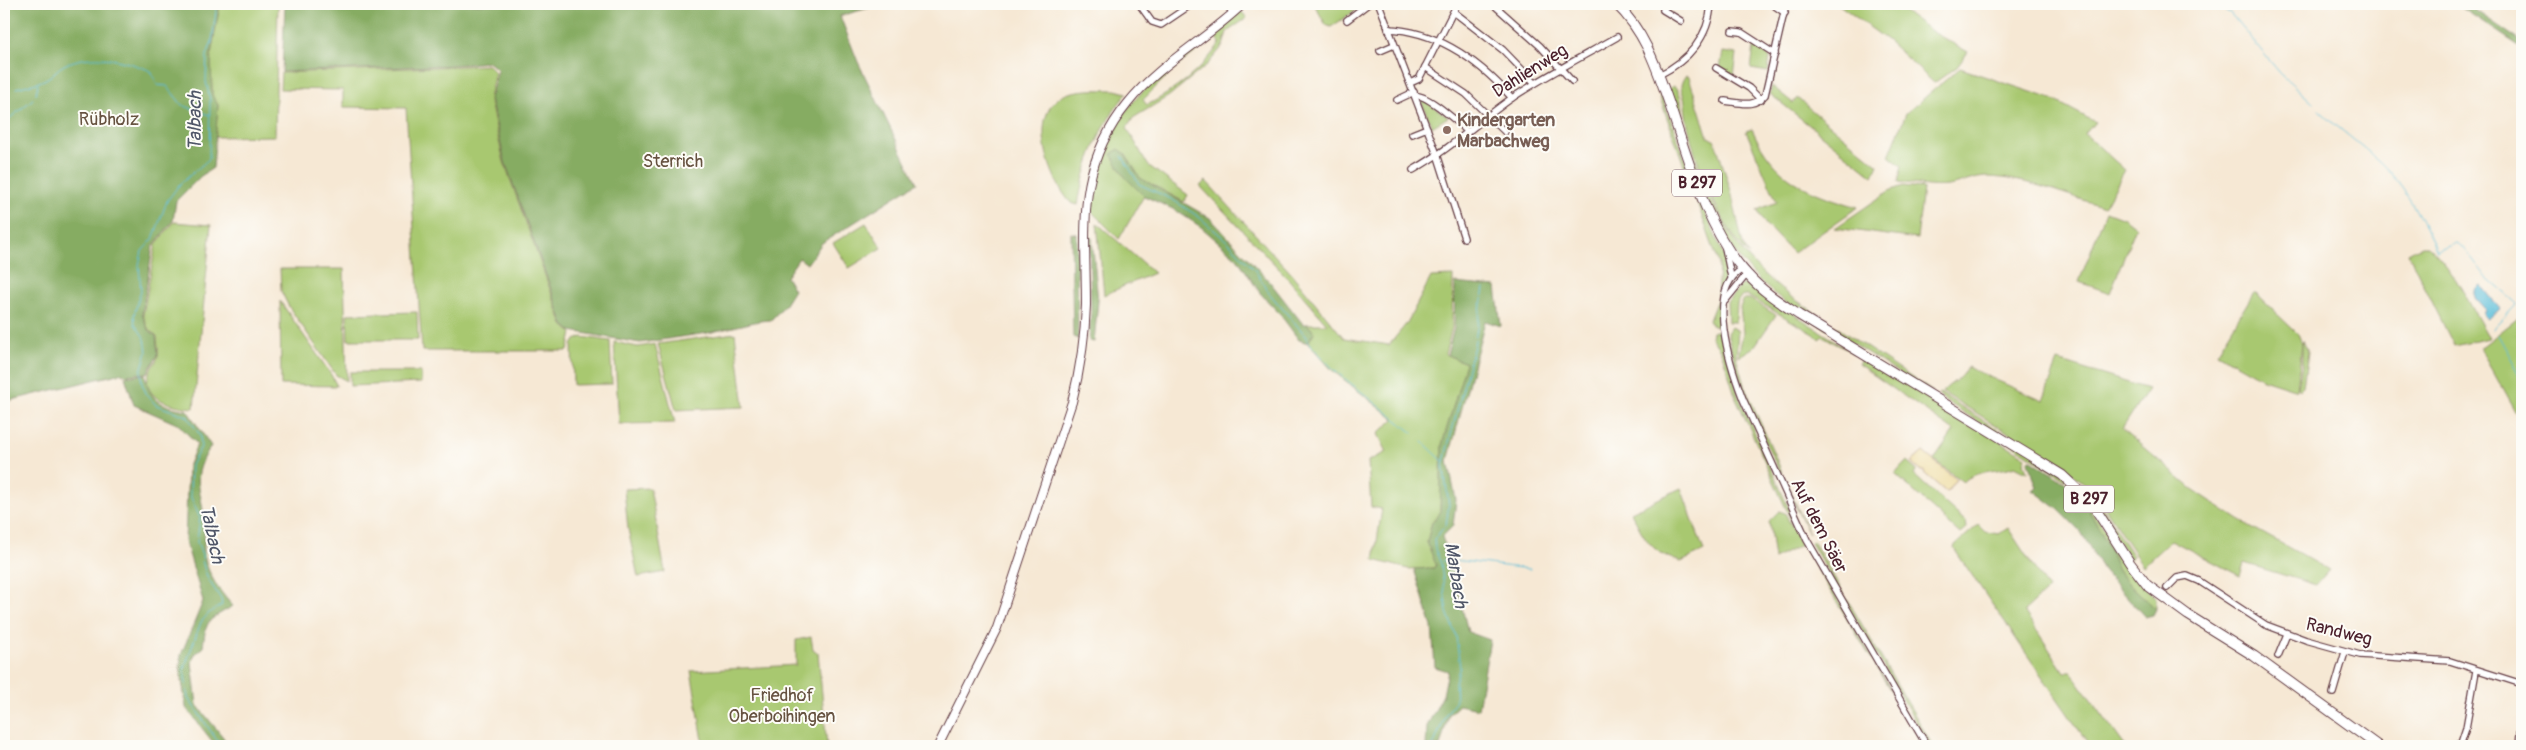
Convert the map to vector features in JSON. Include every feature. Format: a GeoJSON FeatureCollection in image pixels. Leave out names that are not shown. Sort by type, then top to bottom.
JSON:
{"type":"FeatureCollection","features":[{"type":"Feature","properties":{"kind":"main road","name":"B 297"},"geometry":{"type":"LineString","coordinates":[[1616,4],[1643,36],[1659,74],[1711,218],[1723,242],[1745,272],[1770,296],[1799,315],[2062,475],[2091,502],[2130,563],[2147,585],[2188,615],[2254,656],[2378,746]]}},
{"type":"Feature","properties":{"kind":"street"},"geometry":{"type":"LineString","coordinates":[[1139,4],[1152,22],[1161,25],[1192,4]]}},
{"type":"Feature","properties":{"kind":"street"},"geometry":{"type":"LineString","coordinates":[[1226,4],[1233,13]]}},
{"type":"Feature","properties":{"kind":"street"},"geometry":{"type":"LineString","coordinates":[[938,746],[997,628],[1072,402],[1085,326],[1084,223],[1091,174],[1100,148],[1113,124],[1132,98],[1153,76],[1242,4]]}},
{"type":"Feature","properties":{"kind":"street"},"geometry":{"type":"LineString","coordinates":[[1347,20],[1368,4]]}},
{"type":"Feature","properties":{"kind":"street"},"geometry":{"type":"LineString","coordinates":[[1379,4],[1438,156],[1464,238]]}},
{"type":"Feature","properties":{"kind":"street"},"geometry":{"type":"LineString","coordinates":[[1410,84],[1417,81],[1426,67],[1457,4]]}},
{"type":"Feature","properties":{"kind":"street"},"geometry":{"type":"LineString","coordinates":[[1493,4],[1540,46],[1572,81]]}},
{"type":"Feature","properties":{"kind":"street"},"geometry":{"type":"LineString","coordinates":[[1666,4],[1663,10],[1681,20]]}},
{"type":"Feature","properties":{"kind":"street"},"geometry":{"type":"LineString","coordinates":[[1659,74],[1679,64],[1694,48],[1707,26],[1711,4]]}},
{"type":"Feature","properties":{"kind":"street"},"geometry":{"type":"LineString","coordinates":[[1772,4],[1785,13]]}},
{"type":"Feature","properties":{"kind":"street"},"geometry":{"type":"LineString","coordinates":[[1725,101],[1750,105],[1761,100],[1768,90],[1786,4]]}},
{"type":"Feature","properties":{"kind":"street"},"geometry":{"type":"LineString","coordinates":[[1454,12],[1503,50],[1535,83]]}},
{"type":"Feature","properties":{"kind":"street"},"geometry":{"type":"LineString","coordinates":[[1388,29],[1409,30],[1440,40],[1485,72],[1512,98]]}},
{"type":"Feature","properties":{"kind":"street"},"geometry":{"type":"LineString","coordinates":[[1732,31],[1740,32],[1775,54]]}},
{"type":"Feature","properties":{"kind":"street","name":"Dahlienweg"},"geometry":{"type":"LineString","coordinates":[[1413,170],[1438,156],[1488,115],[1535,83],[1617,37]]}},
{"type":"Feature","properties":{"kind":"street"},"geometry":{"type":"LineString","coordinates":[[1380,51],[1394,45]]}},
{"type":"Feature","properties":{"kind":"street"},"geometry":{"type":"LineString","coordinates":[[1426,67],[1454,85],[1504,132]]}},
{"type":"Feature","properties":{"kind":"street"},"geometry":{"type":"LineString","coordinates":[[1716,68],[1749,88],[1761,100]]}},
{"type":"Feature","properties":{"kind":"street"},"geometry":{"type":"LineString","coordinates":[[1397,100],[1414,94],[1421,96],[1438,106],[1468,132]]}},
{"type":"Feature","properties":{"kind":"street"},"geometry":{"type":"LineString","coordinates":[[1412,134],[1427,128]]}},
{"type":"Feature","properties":{"kind":"street","name":"Auf dem Säer"},"geometry":{"type":"LineString","coordinates":[[1723,242],[1731,277],[1724,293],[1724,327],[1735,378],[1761,442],[1807,540],[1927,746]]}},
{"type":"Feature","properties":{"kind":"street"},"geometry":{"type":"LineString","coordinates":[[1731,277],[1745,272]]}},
{"type":"Feature","properties":{"kind":"street"},"geometry":{"type":"LineString","coordinates":[[1724,303],[1745,272]]}},
{"type":"Feature","properties":{"kind":"street","name":"Randweg"},"geometry":{"type":"LineString","coordinates":[[2167,588],[2181,576],[2193,578],[2246,614],[2287,634],[2346,652],[2450,661],[2522,684]]}},
{"type":"Feature","properties":{"kind":"street"},"geometry":{"type":"LineString","coordinates":[[2278,656],[2287,634]]}},
{"type":"Feature","properties":{"kind":"street"},"geometry":{"type":"LineString","coordinates":[[2333,693],[2346,652]]}},
{"type":"Feature","properties":{"kind":"street"},"geometry":{"type":"LineString","coordinates":[[2460,746],[2466,728],[2476,670]]}},
{"type":"Feature","properties":{"kind":"street"},"geometry":{"type":"LineString","coordinates":[[2519,746],[2522,711]]}},
{"type":"Feature","properties":{"kind":"green space","name":"Rübholz"},"geometry":{"type":"Polygon","coordinates":[[[4,4],[220,4],[211,54],[212,95],[218,105],[213,168],[201,176],[176,201],[173,221],[153,246],[142,314],[148,329],[156,336],[158,355],[147,373],[125,375],[122,373],[4,402],[4,4]]]}},
{"type":"Feature","properties":{"kind":"green space"},"geometry":{"type":"Polygon","coordinates":[[[220,4],[278,4],[275,136],[215,137],[218,105],[212,95],[211,54],[220,4]]]}},
{"type":"Feature","properties":{"kind":"green space","name":"Sterrich"},"geometry":{"type":"Polygon","coordinates":[[[285,4],[883,4],[840,16],[858,62],[917,183],[822,243],[807,264],[799,258],[786,277],[794,290],[784,306],[771,320],[708,333],[640,343],[571,331],[564,325],[505,162],[490,98],[498,70],[489,62],[282,72],[285,4]]]}},
{"type":"Feature","properties":{"kind":"green space"},"geometry":{"type":"Polygon","coordinates":[[[1314,4],[1365,4],[1331,27],[1326,25],[1314,4]]]}},
{"type":"Feature","properties":{"kind":"green space"},"geometry":{"type":"Polygon","coordinates":[[[1838,4],[1894,4],[1933,32],[1968,52],[1957,67],[1934,83],[1887,40],[1838,4]]]}},
{"type":"Feature","properties":{"kind":"green space"},"geometry":{"type":"Polygon","coordinates":[[[2456,4],[2466,4],[2522,42],[2522,48],[2456,4]]]}},
{"type":"Feature","properties":{"kind":"green space"},"geometry":{"type":"Polygon","coordinates":[[[1241,11],[1247,18],[1227,32],[1223,46],[1208,64],[1169,96],[1133,118],[1127,128],[1148,165],[1188,195],[1184,202],[1140,178],[1125,154],[1124,176],[1144,196],[1119,239],[1089,209],[1096,167],[1109,137],[1123,115],[1158,77],[1241,11]],[[1215,37],[1176,67],[1143,100],[1147,105],[1178,86],[1205,62],[1220,43],[1215,37]]]}},
{"type":"Feature","properties":{"kind":"green space"},"geometry":{"type":"Polygon","coordinates":[[[1754,46],[1770,57],[1768,72],[1751,69],[1754,46]]]}},
{"type":"Feature","properties":{"kind":"green space"},"geometry":{"type":"Polygon","coordinates":[[[1723,52],[1737,54],[1734,76],[1720,68],[1723,52]]]}},
{"type":"Feature","properties":{"kind":"green space"},"geometry":{"type":"Polygon","coordinates":[[[488,65],[495,72],[489,98],[504,162],[563,325],[572,333],[568,351],[422,351],[406,108],[343,107],[343,90],[280,89],[281,73],[488,65]]]}},
{"type":"Feature","properties":{"kind":"green space"},"geometry":{"type":"Polygon","coordinates":[[[1960,68],[2052,99],[2095,122],[2085,134],[2125,170],[2104,207],[2047,188],[2003,178],[1983,177],[1942,186],[1898,182],[1902,166],[1889,156],[1906,113],[1960,68]]]}},
{"type":"Feature","properties":{"kind":"green space"},"geometry":{"type":"Polygon","coordinates":[[[1686,75],[1689,77],[1708,137],[1715,141],[1731,191],[1743,245],[1749,255],[1737,242],[1726,225],[1706,184],[1698,162],[1691,141],[1681,89],[1681,83],[1686,75]]]}},
{"type":"Feature","properties":{"kind":"green space"},"geometry":{"type":"Polygon","coordinates":[[[1673,86],[1677,89],[1681,99],[1684,129],[1701,175],[1719,215],[1742,250],[1756,266],[1790,296],[1933,392],[1903,376],[1793,307],[1761,282],[1743,262],[1727,240],[1703,192],[1668,89],[1673,86]]]}},
{"type":"Feature","properties":{"kind":"green space"},"geometry":{"type":"Polygon","coordinates":[[[1772,86],[1793,103],[1797,98],[1878,165],[1873,176],[1770,94],[1772,86]]]}},
{"type":"Feature","properties":{"kind":"green space"},"geometry":{"type":"Polygon","coordinates":[[[1088,90],[1115,90],[1127,93],[1101,132],[1089,160],[1078,205],[1071,203],[1056,180],[1046,148],[1044,132],[1046,118],[1051,105],[1068,93],[1088,90]]]}},
{"type":"Feature","properties":{"kind":"green space"},"geometry":{"type":"Polygon","coordinates":[[[1660,91],[1705,212],[1725,258],[1728,274],[1722,293],[1720,323],[1716,326],[1711,325],[1709,320],[1717,300],[1719,264],[1660,98],[1660,91]]]}},
{"type":"Feature","properties":{"kind":"green space"},"geometry":{"type":"Polygon","coordinates":[[[1423,99],[1448,117],[1432,127],[1421,101],[1423,99]]]}},
{"type":"Feature","properties":{"kind":"green space"},"geometry":{"type":"Polygon","coordinates":[[[1752,129],[1771,161],[1794,182],[1823,196],[1858,207],[1793,253],[1766,225],[1757,210],[1777,202],[1746,131],[1752,129]]]}},
{"type":"Feature","properties":{"kind":"green space"},"geometry":{"type":"Polygon","coordinates":[[[1119,149],[1125,154],[1140,178],[1210,218],[1270,282],[1303,324],[1307,324],[1314,332],[1308,343],[1299,340],[1279,313],[1260,293],[1237,258],[1201,227],[1175,210],[1144,196],[1124,176],[1111,154],[1119,149]]]}},
{"type":"Feature","properties":{"kind":"green space"},"geometry":{"type":"Polygon","coordinates":[[[1206,181],[1290,272],[1344,338],[1389,345],[1407,323],[1431,277],[1453,276],[1452,328],[1445,354],[1466,363],[1442,445],[1440,513],[1432,522],[1427,542],[1436,564],[1434,568],[1408,569],[1374,560],[1382,509],[1371,507],[1368,461],[1387,452],[1378,434],[1394,419],[1333,371],[1308,343],[1314,332],[1307,324],[1327,324],[1284,274],[1200,186],[1206,181]]]}},
{"type":"Feature","properties":{"kind":"green space"},"geometry":{"type":"Polygon","coordinates":[[[1903,186],[1923,188],[1917,239],[1835,228],[1889,191],[1903,186]]]}},
{"type":"Feature","properties":{"kind":"green space"},"geometry":{"type":"Polygon","coordinates":[[[2106,211],[2124,218],[2136,227],[2110,293],[2079,282],[2106,211]]]}},
{"type":"Feature","properties":{"kind":"green space"},"geometry":{"type":"Polygon","coordinates":[[[174,222],[211,225],[194,408],[178,406],[161,400],[149,390],[147,382],[149,373],[157,358],[158,349],[157,336],[148,328],[143,315],[156,244],[174,222]]]}},
{"type":"Feature","properties":{"kind":"green space"},"geometry":{"type":"Polygon","coordinates":[[[866,223],[882,248],[849,268],[833,243],[866,223]]]}},
{"type":"Feature","properties":{"kind":"green space"},"geometry":{"type":"Polygon","coordinates":[[[1097,223],[1154,273],[1104,295],[1097,223]]]}},
{"type":"Feature","properties":{"kind":"green space"},"geometry":{"type":"Polygon","coordinates":[[[1071,233],[1077,234],[1078,339],[1073,337],[1071,233]]]}},
{"type":"Feature","properties":{"kind":"green space"},"geometry":{"type":"Polygon","coordinates":[[[1089,237],[1092,238],[1098,301],[1094,342],[1089,341],[1091,312],[1089,237]]]}},
{"type":"Feature","properties":{"kind":"green space"},"geometry":{"type":"Polygon","coordinates":[[[2421,246],[2428,246],[2438,255],[2462,289],[2489,338],[2454,346],[2408,253],[2421,246]]]}},
{"type":"Feature","properties":{"kind":"green space"},"geometry":{"type":"Polygon","coordinates":[[[280,269],[344,269],[347,381],[336,375],[289,307],[281,291],[280,269]]]}},
{"type":"Feature","properties":{"kind":"green space"},"geometry":{"type":"Polygon","coordinates":[[[1455,283],[1496,287],[1501,326],[1485,321],[1448,461],[1456,500],[1453,526],[1442,537],[1450,558],[1468,632],[1490,640],[1478,709],[1459,705],[1449,714],[1440,746],[1426,746],[1427,726],[1443,695],[1448,671],[1435,667],[1432,627],[1414,569],[1434,568],[1436,565],[1427,542],[1432,522],[1440,513],[1442,445],[1466,363],[1447,355],[1454,328],[1455,283]]]}},
{"type":"Feature","properties":{"kind":"green space"},"geometry":{"type":"Polygon","coordinates":[[[1742,284],[1756,289],[1858,356],[1823,336],[1819,339],[1814,334],[1748,296],[1743,296],[1738,301],[1735,322],[1728,322],[1727,302],[1742,284]]]}},
{"type":"Feature","properties":{"kind":"green space"},"geometry":{"type":"Polygon","coordinates":[[[2254,292],[2298,334],[2302,343],[2297,390],[2263,379],[2217,353],[2254,292]]]}},
{"type":"Feature","properties":{"kind":"green space"},"geometry":{"type":"Polygon","coordinates":[[[1744,299],[1750,299],[1776,315],[1754,347],[1738,357],[1743,333],[1740,307],[1744,299]]]}},
{"type":"Feature","properties":{"kind":"green space"},"geometry":{"type":"Polygon","coordinates":[[[280,301],[330,373],[337,386],[281,385],[280,301]]]}},
{"type":"Feature","properties":{"kind":"green space"},"geometry":{"type":"Polygon","coordinates":[[[417,312],[418,340],[348,340],[347,314],[417,312]]]}},
{"type":"Feature","properties":{"kind":"green space"},"geometry":{"type":"Polygon","coordinates":[[[2522,315],[2522,424],[2480,348],[2522,315]]]}},
{"type":"Feature","properties":{"kind":"green space"},"geometry":{"type":"Polygon","coordinates":[[[1731,327],[1738,331],[1736,357],[1744,385],[1809,534],[1745,399],[1727,333],[1731,327]]]}},
{"type":"Feature","properties":{"kind":"green space"},"geometry":{"type":"Polygon","coordinates":[[[1718,330],[1722,333],[1739,397],[1801,535],[1798,535],[1736,398],[1722,353],[1711,337],[1712,332],[1718,330]]]}},
{"type":"Feature","properties":{"kind":"green space"},"geometry":{"type":"Polygon","coordinates":[[[735,333],[744,407],[676,410],[658,344],[735,333]]]}},
{"type":"Feature","properties":{"kind":"green space"},"geometry":{"type":"Polygon","coordinates":[[[582,337],[610,341],[612,384],[573,385],[572,345],[575,340],[582,337]]]}},
{"type":"Feature","properties":{"kind":"green space"},"geometry":{"type":"Polygon","coordinates":[[[2303,340],[2308,353],[2303,387],[2300,390],[2298,388],[2302,365],[2303,340]]]}},
{"type":"Feature","properties":{"kind":"green space"},"geometry":{"type":"Polygon","coordinates":[[[614,342],[638,347],[655,344],[675,423],[619,424],[614,342]]]}},
{"type":"Feature","properties":{"kind":"green space"},"geometry":{"type":"Polygon","coordinates":[[[1863,356],[2026,457],[2024,462],[2027,472],[2015,466],[1981,473],[1963,482],[1934,460],[1954,431],[1858,364],[1863,356]]]}},
{"type":"Feature","properties":{"kind":"green space"},"geometry":{"type":"Polygon","coordinates":[[[2058,361],[2148,389],[2122,429],[2191,488],[2239,520],[2329,570],[2316,585],[2244,563],[2240,576],[2171,540],[2143,566],[2103,505],[2083,482],[2061,465],[1942,392],[1959,378],[1967,367],[2043,401],[2058,361]]]}},
{"type":"Feature","properties":{"kind":"green space"},"geometry":{"type":"Polygon","coordinates":[[[350,372],[421,372],[421,383],[350,386],[350,372]]]}},
{"type":"Feature","properties":{"kind":"green space"},"geometry":{"type":"Polygon","coordinates":[[[145,374],[153,396],[163,404],[187,410],[211,446],[201,467],[198,482],[203,507],[205,558],[214,580],[233,606],[213,618],[207,625],[203,648],[195,654],[192,662],[197,705],[228,746],[216,746],[186,708],[180,668],[181,655],[203,601],[185,540],[188,467],[197,444],[179,425],[134,405],[125,377],[145,374]]]}},
{"type":"Feature","properties":{"kind":"green space"},"geometry":{"type":"Polygon","coordinates":[[[1940,393],[2074,478],[2099,503],[2133,556],[2130,559],[2088,494],[1940,397],[1938,394],[1940,393]]]}},
{"type":"Feature","properties":{"kind":"green space"},"geometry":{"type":"Polygon","coordinates":[[[2030,459],[2066,483],[2083,500],[2108,545],[2117,569],[2124,579],[2156,609],[2153,615],[2145,617],[2103,570],[2081,532],[2058,509],[2033,490],[2037,487],[2028,462],[2030,459]]]}},
{"type":"Feature","properties":{"kind":"green space"},"geometry":{"type":"Polygon","coordinates":[[[1907,461],[1917,470],[1914,475],[1966,522],[1967,528],[1960,534],[1895,474],[1907,461]]]}},
{"type":"Feature","properties":{"kind":"green space"},"geometry":{"type":"Polygon","coordinates":[[[650,488],[665,572],[638,577],[628,529],[624,489],[650,488]]]}},
{"type":"Feature","properties":{"kind":"green space"},"geometry":{"type":"Polygon","coordinates":[[[1681,488],[1704,551],[1681,562],[1655,549],[1640,530],[1631,512],[1681,488]]]}},
{"type":"Feature","properties":{"kind":"green space"},"geometry":{"type":"Polygon","coordinates":[[[2083,500],[2135,575],[2156,598],[2156,609],[2124,579],[2117,569],[2108,545],[2083,500]]]}},
{"type":"Feature","properties":{"kind":"green space"},"geometry":{"type":"Polygon","coordinates":[[[1779,511],[1785,513],[1801,545],[1774,559],[1769,521],[1779,511]]]}},
{"type":"Feature","properties":{"kind":"green space"},"geometry":{"type":"Polygon","coordinates":[[[1978,525],[1985,532],[1999,534],[2008,528],[2048,589],[2024,611],[2064,672],[2071,672],[2125,746],[2090,746],[1954,549],[1955,545],[1978,525]]]}},
{"type":"Feature","properties":{"kind":"green space"},"geometry":{"type":"Polygon","coordinates":[[[1813,541],[1933,746],[1930,746],[1811,543],[1813,541]]]}},
{"type":"Feature","properties":{"kind":"green space"},"geometry":{"type":"Polygon","coordinates":[[[1808,548],[1924,746],[1805,549],[1808,548]]]}},
{"type":"Feature","properties":{"kind":"green space","name":"Friedhof Oberboihingen"},"geometry":{"type":"Polygon","coordinates":[[[811,637],[813,649],[818,653],[827,746],[704,746],[691,671],[796,665],[796,640],[811,637]]]}},
{"type":"Feature","properties":{"kind":"sand"},"geometry":{"type":"Polygon","coordinates":[[[1923,452],[1956,479],[1948,491],[1946,492],[1924,471],[1921,471],[1913,464],[1913,461],[1923,452]]]}},
{"type":"Feature","properties":{"kind":"water"},"geometry":{"type":"Polygon","coordinates":[[[2481,285],[2500,309],[2488,319],[2483,315],[2485,309],[2475,298],[2475,290],[2481,285]]]}},
{"type":"Feature","properties":{"kind":"waterway","name":"Talbach"},"geometry":{"type":"LineString","coordinates":[[217,4],[212,42],[207,55],[206,81],[210,100],[209,159],[179,185],[167,201],[153,239],[142,251],[139,265],[141,291],[134,315],[135,324],[145,339],[147,352],[141,371],[142,384],[147,395],[156,405],[187,416],[200,435],[201,447],[191,465],[190,495],[200,518],[197,542],[202,554],[203,564],[208,579],[221,599],[222,605],[209,613],[201,622],[184,669],[188,698],[221,746]]}},
{"type":"Feature","properties":{"kind":"waterway"},"geometry":{"type":"LineString","coordinates":[[2212,4],[2230,13],[2280,73],[2313,103]]}},
{"type":"Feature","properties":{"kind":"waterway"},"geometry":{"type":"LineString","coordinates":[[16,88],[41,81],[51,76],[62,66],[75,61],[86,58],[108,59],[130,63],[151,71],[157,85],[167,86],[182,105],[209,115]]}},
{"type":"Feature","properties":{"kind":"waterway"},"geometry":{"type":"LineString","coordinates":[[36,94],[38,84]]}},
{"type":"Feature","properties":{"kind":"waterway"},"geometry":{"type":"LineString","coordinates":[[4,123],[33,99]]}},
{"type":"Feature","properties":{"kind":"waterway"},"geometry":{"type":"LineString","coordinates":[[2319,110],[2390,172],[2412,204],[2437,251],[2456,243],[2464,248],[2487,278],[2517,304],[2493,329]]}},
{"type":"Feature","properties":{"kind":"waterway"},"geometry":{"type":"LineString","coordinates":[[1122,156],[1139,184],[1173,200],[1199,217],[1228,242],[1255,270],[1269,293],[1307,337],[1307,341],[1334,370],[1413,433]]}},
{"type":"Feature","properties":{"kind":"waterway","name":"Marbach"},"geometry":{"type":"LineString","coordinates":[[1433,746],[1446,714],[1456,701],[1455,682],[1460,667],[1456,636],[1447,612],[1441,564],[1435,549],[1434,539],[1446,525],[1449,504],[1443,465],[1474,346],[1484,288]]}},
{"type":"Feature","properties":{"kind":"waterway"},"geometry":{"type":"LineString","coordinates":[[2498,335],[2522,378]]}},
{"type":"Feature","properties":{"kind":"waterway"},"geometry":{"type":"LineString","coordinates":[[1423,442],[1444,462]]}},
{"type":"Feature","properties":{"kind":"waterway"},"geometry":{"type":"LineString","coordinates":[[1442,561],[1454,560],[1530,569]]}},
{"type":"Feature","properties":{"kind":"place","name":"Kindergarten Marbachweg"},"geometry":{"type":"Point","coordinates":[1447,130]}}]}
